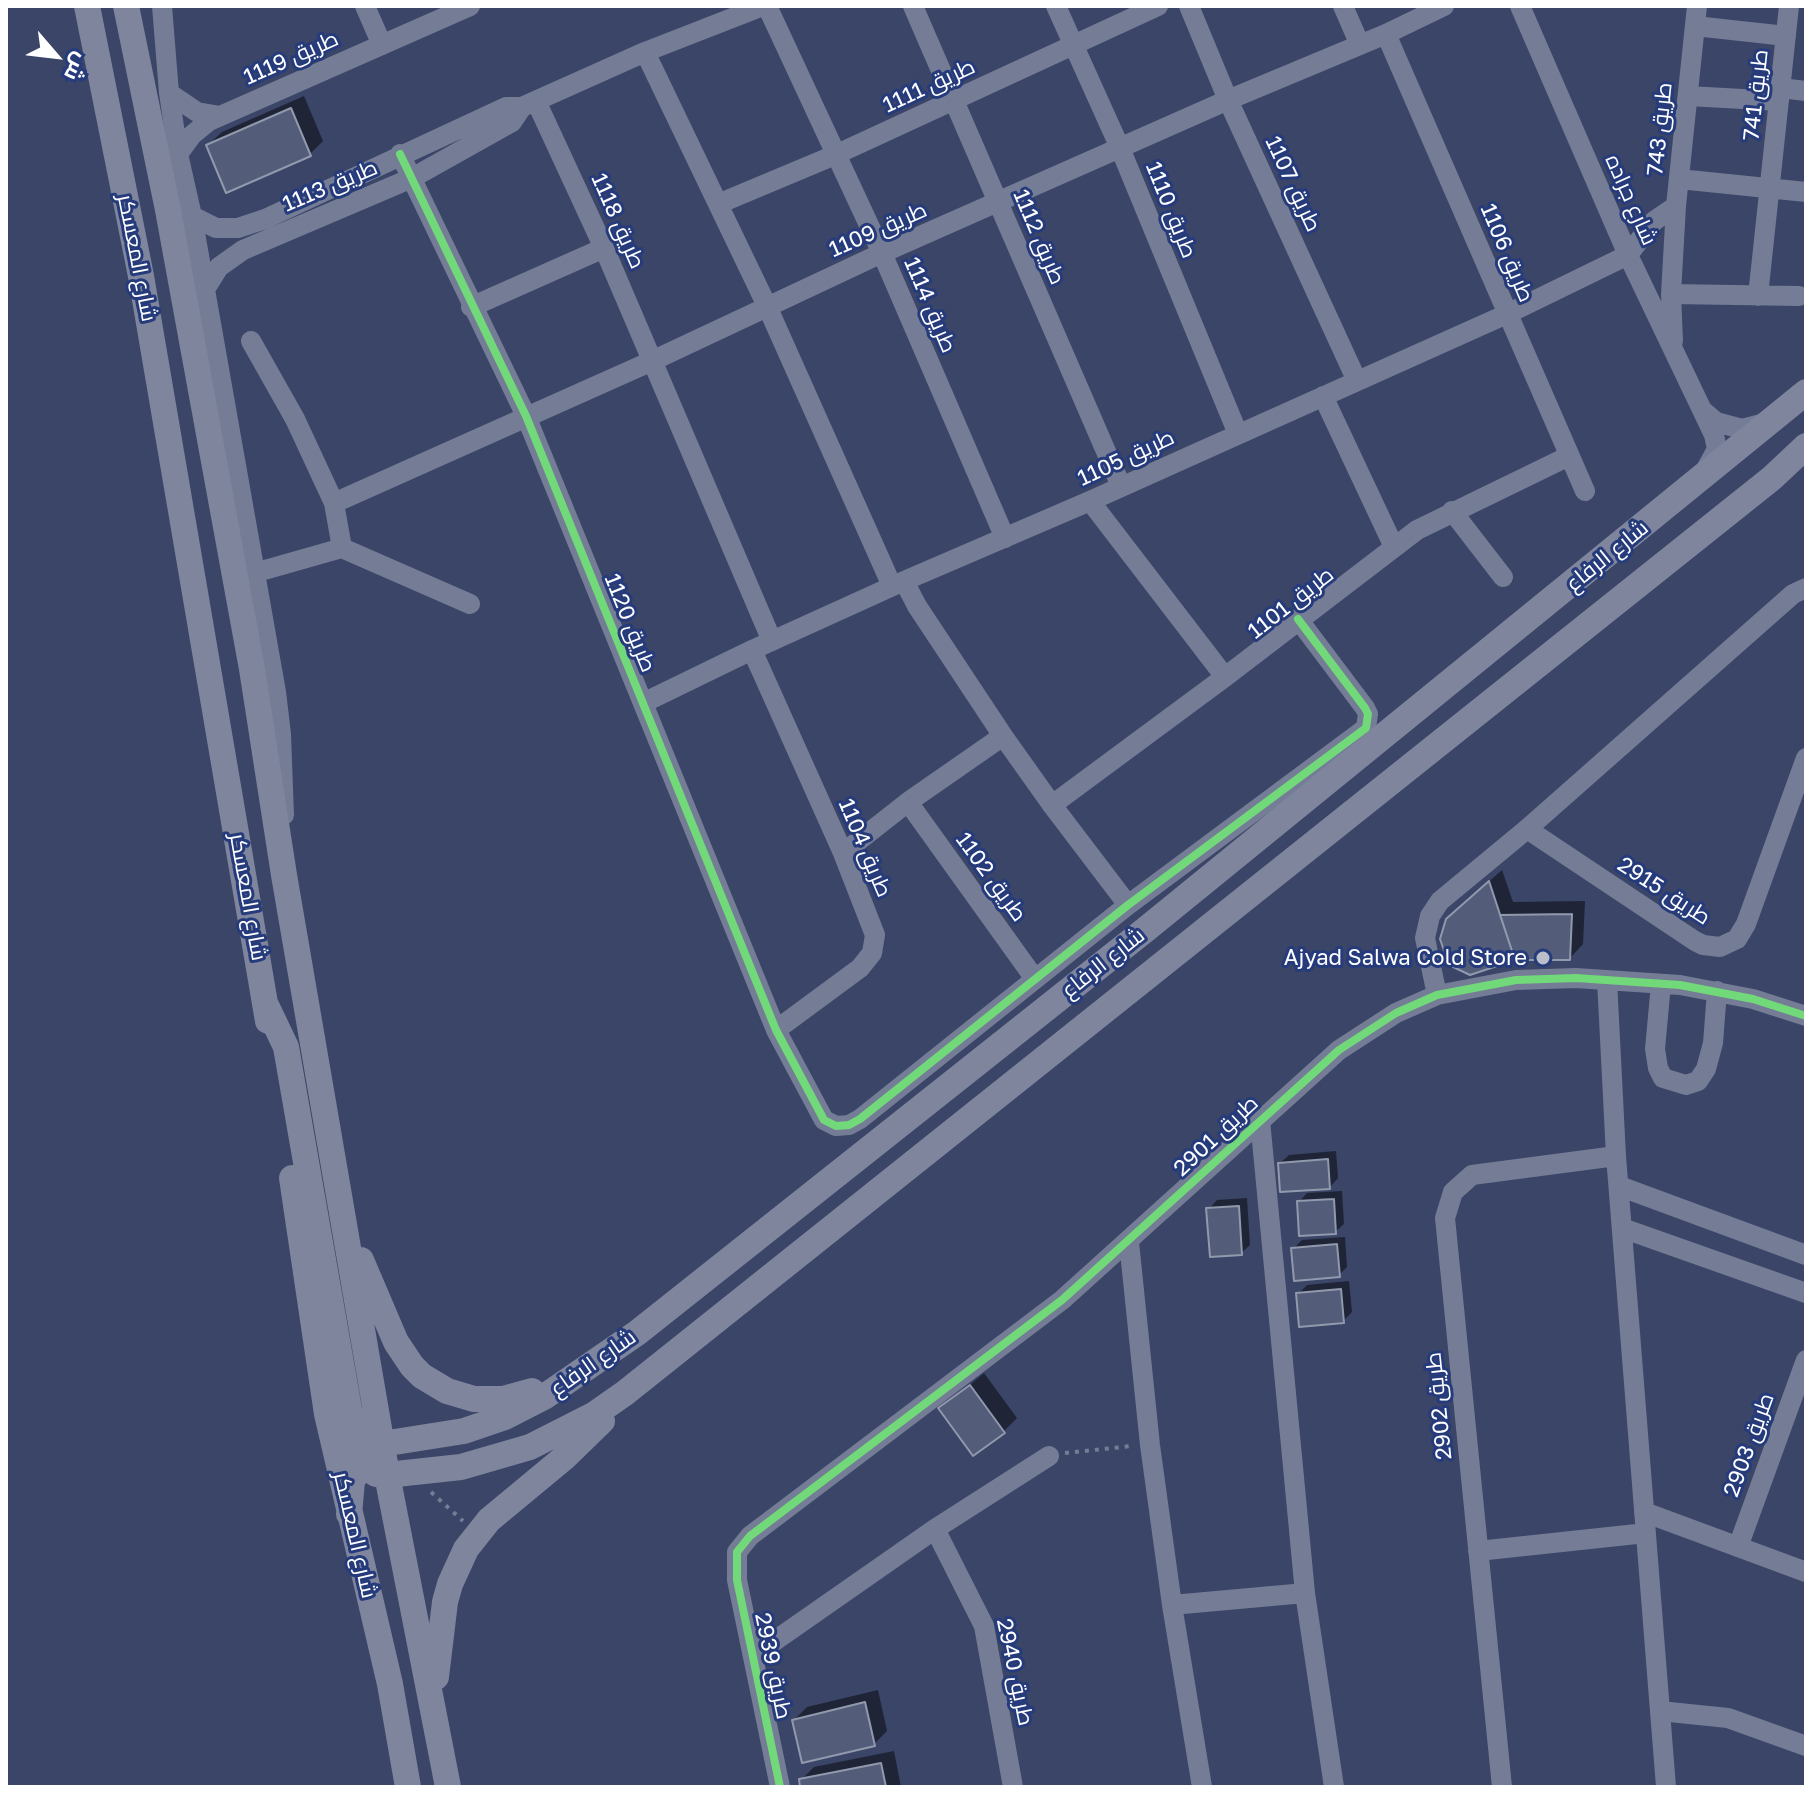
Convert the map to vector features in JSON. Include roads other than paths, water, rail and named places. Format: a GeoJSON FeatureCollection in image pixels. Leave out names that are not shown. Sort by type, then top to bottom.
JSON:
{"type":"FeatureCollection","features":[{"type":"Feature","properties":{"kind":"main road","name":"شارع المعسكر"},"geometry":{"type":"LineString","coordinates":[[87,6],[144,292],[266,1005],[327,1414],[390,1684],[408,1787]]}},
{"type":"Feature","properties":{"kind":"main road","name":"شارع المعسكر"},"geometry":{"type":"LineString","coordinates":[[126,6],[168,210],[238,593],[387,1475],[448,1787]]}},
{"type":"Feature","properties":{"kind":"main road","name":"شارع الرفاع"},"geometry":{"type":"LineString","coordinates":[[382,1444],[464,1431],[505,1417],[544,1397],[637,1333],[1145,930],[1806,392]]}},
{"type":"Feature","properties":{"kind":"main road","name":"شارع الرفاع"},"geometry":{"type":"LineString","coordinates":[[387,1475],[461,1467],[530,1447],[585,1420],[625,1393],[1772,478],[1806,446]]}},
{"type":"Feature","properties":{"kind":"main road"},"geometry":{"type":"LineString","coordinates":[[1772,478],[1806,455]]}},
{"type":"Feature","properties":{"kind":"main road"},"geometry":{"type":"LineString","coordinates":[[266,1005],[286,1047],[349,1409],[362,1463],[376,1474],[387,1475]]}},
{"type":"Feature","properties":{"kind":"main road"},"geometry":{"type":"LineString","coordinates":[[344,1221],[396,1342],[412,1366],[434,1385],[474,1399],[503,1399],[540,1389],[580,1372]]}},
{"type":"Feature","properties":{"kind":"main road"},"geometry":{"type":"LineString","coordinates":[[433,1700],[445,1602],[466,1549],[489,1520],[565,1457],[625,1393]]}},
{"type":"Feature","properties":{"kind":"main road"},"geometry":{"type":"LineString","coordinates":[[349,1514],[352,1481],[370,1452],[382,1444]]}},
{"type":"Feature","properties":{"kind":"street"},"geometry":{"type":"LineString","coordinates":[[162,6],[178,154],[192,216],[276,692],[281,734],[284,875]]}},
{"type":"Feature","properties":{"kind":"street"},"geometry":{"type":"LineString","coordinates":[[365,6],[382,45]]}},
{"type":"Feature","properties":{"kind":"street","name":"طريق 1119"},"geometry":{"type":"LineString","coordinates":[[178,154],[200,127],[220,116],[470,6]]}},
{"type":"Feature","properties":{"kind":"street","name":"طريق 1113"},"geometry":{"type":"LineString","coordinates":[[192,216],[216,228],[238,228],[265,219],[506,107],[529,104],[645,52],[765,6]]}},
{"type":"Feature","properties":{"kind":"street","name":"طريق 1114"},"geometry":{"type":"LineString","coordinates":[[765,6],[882,253],[1005,538]]}},
{"type":"Feature","properties":{"kind":"street","name":"طريق 1112"},"geometry":{"type":"LineString","coordinates":[[913,6],[1121,486]]}},
{"type":"Feature","properties":{"kind":"street","name":"طريق 1110"},"geometry":{"type":"LineString","coordinates":[[1056,6],[1120,148],[1238,434]]}},
{"type":"Feature","properties":{"kind":"street","name":"طريق 1111"},"geometry":{"type":"LineString","coordinates":[[718,204],[835,155],[1158,6]]}},
{"type":"Feature","properties":{"kind":"street","name":"طريق 1107"},"geometry":{"type":"LineString","coordinates":[[1189,6],[1228,100],[1357,381]]}},
{"type":"Feature","properties":{"kind":"street"},"geometry":{"type":"LineString","coordinates":[[1343,6],[1360,45]]}},
{"type":"Feature","properties":{"kind":"street","name":"طريق 1109"},"geometry":{"type":"LineString","coordinates":[[334,503],[652,361],[882,253],[1444,6]]}},
{"type":"Feature","properties":{"kind":"street","name":"شارع جراده"},"geometry":{"type":"LineString","coordinates":[[1520,6],[1628,255],[1714,435],[1717,449],[1695,484]]}},
{"type":"Feature","properties":{"kind":"street","name":"طريق 741"},"geometry":{"type":"LineString","coordinates":[[1758,296],[1789,6]]}},
{"type":"Feature","properties":{"kind":"street"},"geometry":{"type":"LineString","coordinates":[[1696,16],[1786,36]]}},
{"type":"Feature","properties":{"kind":"street","name":"طريق 743"},"geometry":{"type":"LineString","coordinates":[[1673,353],[1671,294],[1676,206],[1696,16]]}},
{"type":"Feature","properties":{"kind":"street","name":"طريق 1106"},"geometry":{"type":"LineString","coordinates":[[1386,34],[1585,491]]}},
{"type":"Feature","properties":{"kind":"street"},"geometry":{"type":"LineString","coordinates":[[645,52],[898,583],[917,606],[1052,805],[1128,905]]}},
{"type":"Feature","properties":{"kind":"street"},"geometry":{"type":"LineString","coordinates":[[1688,96],[1806,91]]}},
{"type":"Feature","properties":{"kind":"street"},"geometry":{"type":"LineString","coordinates":[[169,93],[197,112],[220,116]]}},
{"type":"Feature","properties":{"kind":"street","name":"طريق 1113"},"geometry":{"type":"LineString","coordinates":[[204,291],[219,267],[243,250],[412,178],[512,122],[529,104]]}},
{"type":"Feature","properties":{"kind":"street","name":"طريق 1118"},"geometry":{"type":"LineString","coordinates":[[529,104],[604,248],[772,641]]}},
{"type":"Feature","properties":{"kind":"street","name":"طريق 1120"},"geometry":{"type":"LineString","coordinates":[[400,154],[526,416],[776,1030],[824,1120],[836,1126],[849,1125],[860,1119],[1035,979]]}},
{"type":"Feature","properties":{"kind":"street"},"geometry":{"type":"LineString","coordinates":[[1679,179],[1806,192]]}},
{"type":"Feature","properties":{"kind":"street"},"geometry":{"type":"LineString","coordinates":[[1628,255],[1654,221],[1676,206]]}},
{"type":"Feature","properties":{"kind":"street"},"geometry":{"type":"LineString","coordinates":[[471,307],[604,248]]}},
{"type":"Feature","properties":{"kind":"street","name":"طريق 1105"},"geometry":{"type":"LineString","coordinates":[[643,703],[898,583],[1090,501],[1507,314],[1628,255]]}},
{"type":"Feature","properties":{"kind":"street"},"geometry":{"type":"LineString","coordinates":[[1671,294],[1799,296]]}},
{"type":"Feature","properties":{"kind":"street"},"geometry":{"type":"LineString","coordinates":[[251,341],[295,419],[334,503],[342,548]]}},
{"type":"Feature","properties":{"kind":"street"},"geometry":{"type":"LineString","coordinates":[[1323,396],[1394,547]]}},
{"type":"Feature","properties":{"kind":"street"},"geometry":{"type":"LineString","coordinates":[[1703,411],[1716,422],[1742,429],[1759,426],[1777,417]]}},
{"type":"Feature","properties":{"kind":"street","name":"طريق 1101"},"geometry":{"type":"LineString","coordinates":[[1052,805],[1417,530],[1569,456]]}},
{"type":"Feature","properties":{"kind":"street"},"geometry":{"type":"LineString","coordinates":[[1090,501],[1225,677]]}},
{"type":"Feature","properties":{"kind":"street"},"geometry":{"type":"LineString","coordinates":[[1452,511],[1503,577]]}},
{"type":"Feature","properties":{"kind":"street"},"geometry":{"type":"LineString","coordinates":[[254,573],[342,548],[470,604]]}},
{"type":"Feature","properties":{"kind":"street"},"geometry":{"type":"LineString","coordinates":[[1437,995],[1425,938],[1430,916],[1447,894],[1527,829],[1793,594],[1806,588]]}},
{"type":"Feature","properties":{"kind":"street"},"geometry":{"type":"LineString","coordinates":[[1035,979],[1128,905],[1366,728],[1368,714],[1365,708],[1298,619]]}},
{"type":"Feature","properties":{"kind":"street","name":"طريق 1104"},"geometry":{"type":"LineString","coordinates":[[752,650],[843,853],[875,935],[872,953],[860,968],[776,1030]]}},
{"type":"Feature","properties":{"kind":"street"},"geometry":{"type":"LineString","coordinates":[[843,853],[908,802],[1003,736]]}},
{"type":"Feature","properties":{"kind":"street","name":"طريق 2915"},"geometry":{"type":"LineString","coordinates":[[1527,829],[1695,941],[1720,947],[1737,939],[1746,924],[1806,758]]}},
{"type":"Feature","properties":{"kind":"street","name":"طريق 1102"},"geometry":{"type":"LineString","coordinates":[[908,802],[1035,979]]}},
{"type":"Feature","properties":{"kind":"street","name":"طريق 2901"},"geometry":{"type":"LineString","coordinates":[[737,1552],[750,1536],[1062,1300],[1260,1120],[1366,1030],[1437,995],[1516,980],[1576,978],[1717,991],[1806,1016]]}},
{"type":"Feature","properties":{"kind":"street"},"geometry":{"type":"LineString","coordinates":[[1607,980],[1616,1156],[1666,1787]]}},
{"type":"Feature","properties":{"kind":"street"},"geometry":{"type":"LineString","coordinates":[[1661,984],[1655,1049],[1658,1068],[1663,1078],[1686,1085],[1698,1081],[1706,1069],[1713,1043],[1717,991]]}},
{"type":"Feature","properties":{"kind":"street","name":"طريق 2901"},"geometry":{"type":"LineString","coordinates":[[1260,1120],[1305,1593],[1334,1787]]}},
{"type":"Feature","properties":{"kind":"street","name":"طريق 2902"},"geometry":{"type":"LineString","coordinates":[[1502,1787],[1445,1218],[1453,1192],[1472,1175],[1616,1156]]}},
{"type":"Feature","properties":{"kind":"street"},"geometry":{"type":"LineString","coordinates":[[1619,1186],[1806,1255]]}},
{"type":"Feature","properties":{"kind":"street"},"geometry":{"type":"LineString","coordinates":[[1622,1228],[1806,1293]]}},
{"type":"Feature","properties":{"kind":"street"},"geometry":{"type":"LineString","coordinates":[[1129,1242],[1150,1445],[1202,1787]]}},
{"type":"Feature","properties":{"kind":"street","name":"طريق 2903"},"geometry":{"type":"LineString","coordinates":[[1738,1547],[1806,1360]]}},
{"type":"Feature","properties":{"kind":"street"},"geometry":{"type":"LineString","coordinates":[[753,1656],[935,1529],[1049,1456]]}},
{"type":"Feature","properties":{"kind":"street"},"geometry":{"type":"LineString","coordinates":[[1478,1551],[1645,1522],[1738,1547],[1806,1572]]}},
{"type":"Feature","properties":{"kind":"street","name":"طريق 2940"},"geometry":{"type":"LineString","coordinates":[[935,1529],[984,1626],[1013,1787]]}},
{"type":"Feature","properties":{"kind":"street","name":"طريق 2939"},"geometry":{"type":"LineString","coordinates":[[737,1552],[737,1580],[780,1787]]}},
{"type":"Feature","properties":{"kind":"street"},"geometry":{"type":"LineString","coordinates":[[1172,1605],[1305,1593]]}},
{"type":"Feature","properties":{"kind":"street"},"geometry":{"type":"LineString","coordinates":[[1660,1711],[1728,1718],[1806,1746]]}},
{"type":"Feature","properties":{"kind":"place","name":"Ajyad Salwa Cold Store"},"geometry":{"type":"Point","coordinates":[1543,958]}}]}
